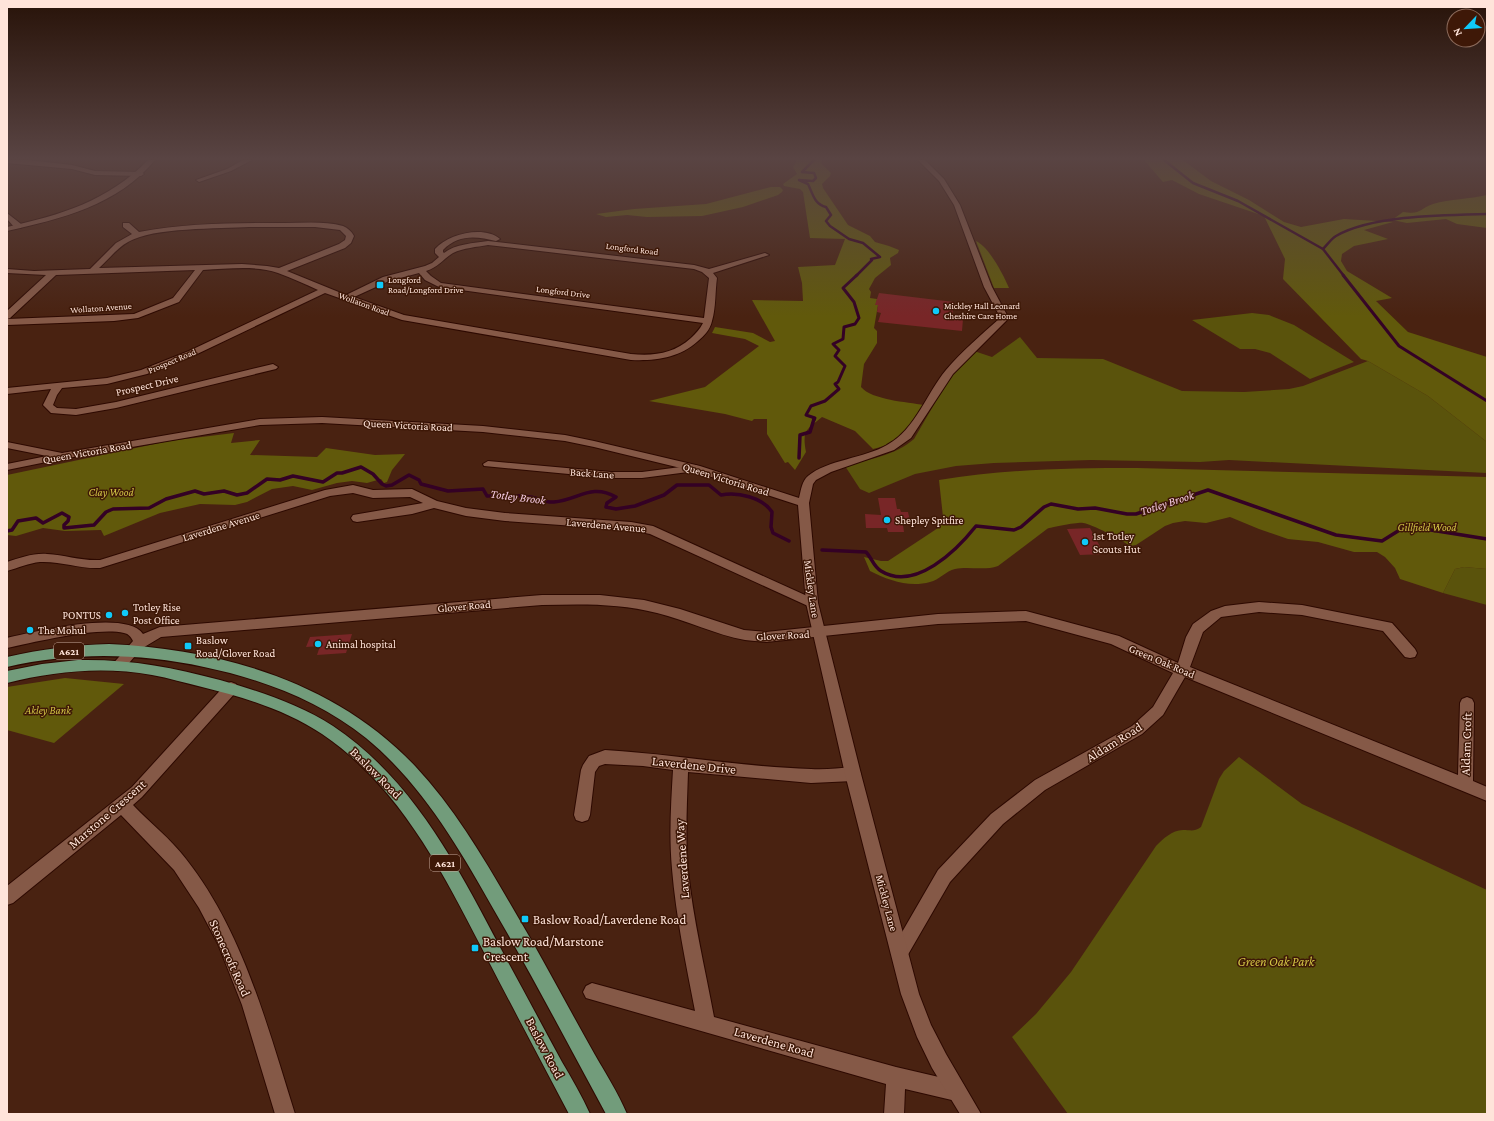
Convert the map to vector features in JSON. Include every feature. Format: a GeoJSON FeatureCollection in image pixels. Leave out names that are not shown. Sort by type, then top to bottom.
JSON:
{"type":"FeatureCollection","features":[{"type":"Feature","properties":{"kind":"main road","name":"A621"},"geometry":{"type":"LineString","coordinates":[[7,662],[36,656],[84,650],[136,646],[196,659],[255,675],[294,688],[319,700],[371,734],[394,755],[428,792],[463,841],[514,928],[617,1114]]}},
{"type":"Feature","properties":{"kind":"main road","name":"Baslow Road"},"geometry":{"type":"LineString","coordinates":[[7,677],[59,668],[89,666],[118,666],[156,670],[231,688],[261,697],[294,711],[328,731],[368,762],[391,785],[411,809],[460,889],[580,1114]]}},
{"type":"Feature","properties":{"kind":"street"},"geometry":{"type":"LineString","coordinates":[[7,229],[44,220],[66,212]]}},
{"type":"Feature","properties":{"kind":"street","name":"Mickley Lane"},"geometry":{"type":"LineString","coordinates":[[960,212],[988,287],[1003,315],[1003,320],[972,348],[949,372],[907,436],[890,448],[818,474],[808,483],[803,503],[812,603],[852,774],[910,994],[924,1030],[956,1091],[971,1114]]}},
{"type":"Feature","properties":{"kind":"street"},"geometry":{"type":"LineString","coordinates":[[7,215],[18,226]]}},
{"type":"Feature","properties":{"kind":"street"},"geometry":{"type":"LineString","coordinates":[[126,225],[137,235]]}},
{"type":"Feature","properties":{"kind":"street"},"geometry":{"type":"LineString","coordinates":[[92,271],[119,245],[137,235],[161,230],[249,225],[315,225],[342,228],[348,232],[350,236],[348,241],[342,246],[280,271]]}},
{"type":"Feature","properties":{"kind":"street","name":"Longford Road"},"geometry":{"type":"LineString","coordinates":[[346,298],[386,280],[422,271],[435,265],[450,252],[468,246],[488,243],[502,243],[694,266],[709,272]]}},
{"type":"Feature","properties":{"kind":"street"},"geometry":{"type":"LineString","coordinates":[[708,321],[713,278],[709,272],[765,255]]}},
{"type":"Feature","properties":{"kind":"street","name":"Wollaton Avenue"},"geometry":{"type":"LineString","coordinates":[[7,322],[114,318],[135,316],[151,312],[176,300],[200,267]]}},
{"type":"Feature","properties":{"kind":"street","name":"Wollaton Road"},"geometry":{"type":"LineString","coordinates":[[7,272],[255,267],[280,271],[346,298],[402,317],[631,357],[661,356],[681,351],[690,345],[704,330],[708,321]]}},
{"type":"Feature","properties":{"kind":"street","name":"Longford Drive"},"geometry":{"type":"LineString","coordinates":[[422,271],[428,278],[439,285],[708,321]]}},
{"type":"Feature","properties":{"kind":"street"},"geometry":{"type":"LineString","coordinates":[[7,316],[54,272]]}},
{"type":"Feature","properties":{"kind":"street","name":"Prospect Road"},"geometry":{"type":"LineString","coordinates":[[7,391],[107,381],[144,372],[192,352],[325,290]]}},
{"type":"Feature","properties":{"kind":"street","name":"Prospect Drive"},"geometry":{"type":"LineString","coordinates":[[58,387],[52,395],[48,405],[54,411],[76,412],[116,405],[274,367]]}},
{"type":"Feature","properties":{"kind":"street","name":"Queen Victoria Road"},"geometry":{"type":"LineString","coordinates":[[7,467],[260,422],[322,420],[483,429],[565,438],[696,468],[803,503]]}},
{"type":"Feature","properties":{"kind":"street"},"geometry":{"type":"LineString","coordinates":[[7,445],[62,456]]}},
{"type":"Feature","properties":{"kind":"street","name":"Back Lane"},"geometry":{"type":"LineString","coordinates":[[488,464],[611,475],[642,475],[696,468]]}},
{"type":"Feature","properties":{"kind":"street","name":"Laverdene Avenue"},"geometry":{"type":"LineString","coordinates":[[7,566],[38,558],[49,558],[89,565],[100,564],[329,493],[346,489],[354,489],[372,494],[412,493],[434,504],[466,512],[497,516],[631,526],[653,530],[812,603]]}},
{"type":"Feature","properties":{"kind":"street","name":"Laverdene Avenue"},"geometry":{"type":"LineString","coordinates":[[357,518],[412,510],[434,504]]}},
{"type":"Feature","properties":{"kind":"street","name":"Glover Road"},"geometry":{"type":"LineString","coordinates":[[118,666],[136,646],[151,635],[169,630],[542,600],[579,599],[616,602],[658,608],[751,637],[766,638],[819,633]]}},
{"type":"Feature","properties":{"kind":"street","name":"Aldam Road"},"geometry":{"type":"LineString","coordinates":[[900,952],[944,876],[996,818],[1040,785],[1137,730],[1158,711],[1182,670],[1191,641],[1198,628],[1216,614],[1225,611],[1252,608],[1302,610],[1387,627],[1410,654]]}},
{"type":"Feature","properties":{"kind":"street","name":"Green Oak Road"},"geometry":{"type":"LineString","coordinates":[[819,633],[938,619],[1026,616],[1114,640],[1152,658],[1487,794]]}},
{"type":"Feature","properties":{"kind":"street"},"geometry":{"type":"LineString","coordinates":[[7,643],[78,630],[123,628],[133,631],[136,646]]}},
{"type":"Feature","properties":{"kind":"street","name":"Marstone Crescent"},"geometry":{"type":"LineString","coordinates":[[7,897],[137,792],[231,688]]}},
{"type":"Feature","properties":{"kind":"street","name":"Aldam Croft"},"geometry":{"type":"LineString","coordinates":[[1465,784],[1467,703]]}},
{"type":"Feature","properties":{"kind":"street","name":"Laverdene Drive"},"geometry":{"type":"LineString","coordinates":[[582,815],[588,770],[591,763],[597,759],[605,757],[643,759],[681,766],[811,776],[852,774]]}},
{"type":"Feature","properties":{"kind":"street","name":"Laverdene Way"},"geometry":{"type":"LineString","coordinates":[[681,766],[678,819],[680,869],[686,914],[706,1023]]}},
{"type":"Feature","properties":{"kind":"street","name":"Stonecroft Road"},"geometry":{"type":"LineString","coordinates":[[122,805],[180,864],[205,902],[225,939],[251,1005],[285,1114]]}},
{"type":"Feature","properties":{"kind":"street","name":"Laverdene Road"},"geometry":{"type":"LineString","coordinates":[[592,992],[896,1077],[956,1091]]}},
{"type":"Feature","properties":{"kind":"street"},"geometry":{"type":"LineString","coordinates":[[894,1114],[896,1077]]}},
{"type":"Feature","properties":{"kind":"green space"},"geometry":{"type":"Polygon","coordinates":[[[609,212],[719,212],[702,216],[647,217],[627,215],[606,217],[596,214],[609,212]]]}},
{"type":"Feature","properties":{"kind":"green space"},"geometry":{"type":"Polygon","coordinates":[[[806,212],[839,212],[848,225],[870,236],[875,242],[899,250],[898,253],[890,258],[891,265],[875,278],[869,289],[871,292],[870,298],[877,299],[876,305],[878,305],[874,328],[877,331],[877,343],[864,364],[861,387],[873,395],[881,398],[924,405],[904,433],[891,443],[873,449],[855,431],[822,417],[806,431],[806,452],[795,470],[788,462],[785,463],[767,434],[767,419],[754,419],[752,421],[725,414],[649,401],[705,387],[759,346],[745,339],[712,333],[715,327],[753,333],[770,342],[775,341],[752,300],[803,301],[802,283],[798,267],[835,265],[845,239],[810,238],[806,212]]]}},
{"type":"Feature","properties":{"kind":"green space"},"geometry":{"type":"Polygon","coordinates":[[[1253,212],[1269,212],[1284,222],[1301,227],[1344,219],[1393,222],[1364,230],[1388,239],[1354,246],[1342,254],[1341,261],[1347,271],[1392,298],[1376,301],[1408,332],[1487,357],[1487,442],[1428,396],[1368,361],[1361,359],[1283,279],[1285,259],[1264,216],[1253,212]]]}},
{"type":"Feature","properties":{"kind":"green space"},"geometry":{"type":"Polygon","coordinates":[[[1403,212],[1487,212],[1487,228],[1457,224],[1446,219],[1407,223],[1392,220],[1403,212]]]}},
{"type":"Feature","properties":{"kind":"green space"},"geometry":{"type":"Polygon","coordinates":[[[976,241],[981,244],[991,255],[1009,288],[994,288],[976,241]]]}},
{"type":"Feature","properties":{"kind":"green space"},"geometry":{"type":"Polygon","coordinates":[[[1252,313],[1269,315],[1294,325],[1354,362],[1310,379],[1270,353],[1255,349],[1240,349],[1192,320],[1252,313]]]}},
{"type":"Feature","properties":{"kind":"green space"},"geometry":{"type":"Polygon","coordinates":[[[1020,337],[1037,358],[1103,359],[1182,391],[1244,392],[1289,389],[1303,386],[1368,361],[1428,396],[1487,442],[1487,473],[1229,460],[1200,462],[1091,460],[994,463],[956,466],[915,474],[869,493],[860,489],[845,466],[890,453],[907,445],[914,439],[950,377],[974,351],[992,357],[1020,337]]]}},
{"type":"Feature","properties":{"kind":"green space","name":"Clay Wood"},"geometry":{"type":"Polygon","coordinates":[[[234,433],[231,443],[260,440],[250,455],[317,457],[326,448],[375,455],[405,454],[392,470],[387,482],[384,483],[381,479],[367,483],[352,481],[337,483],[312,490],[293,486],[272,489],[247,502],[235,505],[200,504],[160,513],[104,536],[101,530],[65,531],[43,528],[16,536],[7,535],[7,475],[169,441],[234,433]]]}},
{"type":"Feature","properties":{"kind":"green space","name":"Gillfield Wood"},"geometry":{"type":"Polygon","coordinates":[[[1087,468],[1487,477],[1487,569],[1464,567],[1455,569],[1443,593],[1400,579],[1395,568],[1385,557],[1377,552],[1354,552],[1318,542],[1288,539],[1230,517],[1206,523],[1185,521],[1173,523],[1165,526],[1136,545],[1130,546],[1093,526],[1083,523],[1054,527],[1047,529],[998,566],[987,568],[955,569],[933,581],[922,584],[907,584],[891,580],[870,571],[864,557],[888,561],[938,528],[943,517],[939,480],[1013,471],[1087,468]]]}},
{"type":"Feature","properties":{"kind":"green space"},"geometry":{"type":"Polygon","coordinates":[[[1464,567],[1487,569],[1487,605],[1443,593],[1455,569],[1464,567]]]}},
{"type":"Feature","properties":{"kind":"green space","name":"Akley Bank"},"geometry":{"type":"Polygon","coordinates":[[[65,678],[124,684],[54,743],[7,730],[7,687],[65,678]]]}},
{"type":"Feature","properties":{"kind":"green space","name":"Green Oak Park"},"geometry":{"type":"Polygon","coordinates":[[[1239,757],[1302,804],[1487,890],[1487,1114],[1068,1114],[1012,1037],[1036,1014],[1071,972],[1156,846],[1168,835],[1179,830],[1194,830],[1201,827],[1219,779],[1224,771],[1239,757]]]}},
{"type":"Feature","properties":{"kind":"building","name":"Mickley Hall Leonard Cheshire Care Home"},"geometry":{"type":"Polygon","coordinates":[[[879,293],[954,302],[952,318],[963,319],[962,331],[878,322],[881,313],[877,312],[878,305],[875,305],[879,293]]]}},
{"type":"Feature","properties":{"kind":"building","name":"Shepley Spitfire"},"geometry":{"type":"Polygon","coordinates":[[[878,498],[895,498],[897,509],[900,509],[901,512],[908,512],[911,525],[903,525],[904,532],[888,532],[887,528],[866,528],[865,514],[881,515],[878,498]]]}},
{"type":"Feature","properties":{"kind":"building","name":"1st Totley Scouts Hut"},"geometry":{"type":"Polygon","coordinates":[[[1090,528],[1104,554],[1080,555],[1067,529],[1090,528]]]}},
{"type":"Feature","properties":{"kind":"building","name":"Animal hospital"},"geometry":{"type":"Polygon","coordinates":[[[352,634],[346,653],[317,655],[320,646],[306,647],[310,637],[352,634]]]}},
{"type":"Feature","properties":{"kind":"waterway"},"geometry":{"type":"LineString","coordinates":[[829,212],[831,215],[826,221],[830,226],[849,239],[863,243],[880,257],[871,259],[872,260],[857,275]]}},
{"type":"Feature","properties":{"kind":"waterway"},"geometry":{"type":"LineString","coordinates":[[1258,212],[1323,249]]}},
{"type":"Feature","properties":{"kind":"waterway"},"geometry":{"type":"LineString","coordinates":[[1323,249],[1334,237],[1351,229],[1369,224],[1389,220],[1431,216],[1487,214]]}},
{"type":"Feature","properties":{"kind":"waterway"},"geometry":{"type":"LineString","coordinates":[[1323,249],[1344,276]]}},
{"type":"Feature","properties":{"kind":"waterway"},"geometry":{"type":"LineString","coordinates":[[814,420],[815,418],[806,415],[811,406],[825,401],[839,389],[835,384],[838,382],[845,366],[835,356],[839,350],[833,344],[843,339],[844,327],[855,324],[859,318],[854,302],[843,288],[857,275]]}},
{"type":"Feature","properties":{"kind":"waterway"},"geometry":{"type":"LineString","coordinates":[[1343,275],[1399,346],[1487,401]]}},
{"type":"Feature","properties":{"kind":"waterway"},"geometry":{"type":"LineString","coordinates":[[799,458],[800,435],[810,432],[814,419]]}},
{"type":"Feature","properties":{"kind":"waterway","name":"Totley Brook"},"geometry":{"type":"LineString","coordinates":[[7,531],[12,530],[18,521],[36,518],[43,523],[62,513],[69,517],[68,521],[64,525],[64,528],[94,525],[106,512],[113,509],[149,508],[166,499],[195,491],[204,494],[224,491],[237,495],[247,493],[267,479],[280,480],[293,476],[323,482],[337,473],[342,473],[361,467],[373,474],[382,484],[386,486],[392,485],[409,475],[419,480],[421,484],[448,491],[483,489],[487,496],[525,496],[551,502],[563,501],[592,492],[599,492],[607,493],[616,497],[607,503],[606,507],[616,509],[635,506],[664,495],[677,485],[709,485],[721,495],[742,495],[756,499],[768,507],[772,512],[771,527],[773,533],[789,541]]}},
{"type":"Feature","properties":{"kind":"waterway","name":"Totley Brook"},"geometry":{"type":"LineString","coordinates":[[822,550],[866,552],[876,567],[881,571],[894,576],[908,576],[921,572],[947,556],[976,526],[1014,530],[1021,527],[1044,507],[1051,504],[1078,509],[1095,508],[1127,514],[1136,514],[1208,490],[1336,535],[1382,541],[1406,526],[1487,539]]}},
{"type":"Feature","properties":{"kind":"place","name":"Longford Road/Longford Drive"},"geometry":{"type":"Point","coordinates":[380,285]}},
{"type":"Feature","properties":{"kind":"place","name":"Mickley Hall Leonard Cheshire Care Home"},"geometry":{"type":"Point","coordinates":[936,311]}},
{"type":"Feature","properties":{"kind":"place","name":"Shepley Spitfire"},"geometry":{"type":"Point","coordinates":[887,520]}},
{"type":"Feature","properties":{"kind":"place","name":"1st Totley Scouts Hut"},"geometry":{"type":"Point","coordinates":[1085,542]}},
{"type":"Feature","properties":{"kind":"place","name":"Totley Rise Post Office"},"geometry":{"type":"Point","coordinates":[125,613]}},
{"type":"Feature","properties":{"kind":"place","name":"PONTUS"},"geometry":{"type":"Point","coordinates":[109,615]}},
{"type":"Feature","properties":{"kind":"place","name":"The Mohul"},"geometry":{"type":"Point","coordinates":[30,630]}},
{"type":"Feature","properties":{"kind":"place","name":"Animal hospital"},"geometry":{"type":"Point","coordinates":[318,644]}},
{"type":"Feature","properties":{"kind":"place","name":"Baslow Road/Glover Road"},"geometry":{"type":"Point","coordinates":[188,646]}},
{"type":"Feature","properties":{"kind":"place","name":"Baslow Road/Laverdene Road"},"geometry":{"type":"Point","coordinates":[525,919]}},
{"type":"Feature","properties":{"kind":"place","name":"Baslow Road/Marstone Crescent"},"geometry":{"type":"Point","coordinates":[475,948]}}]}
